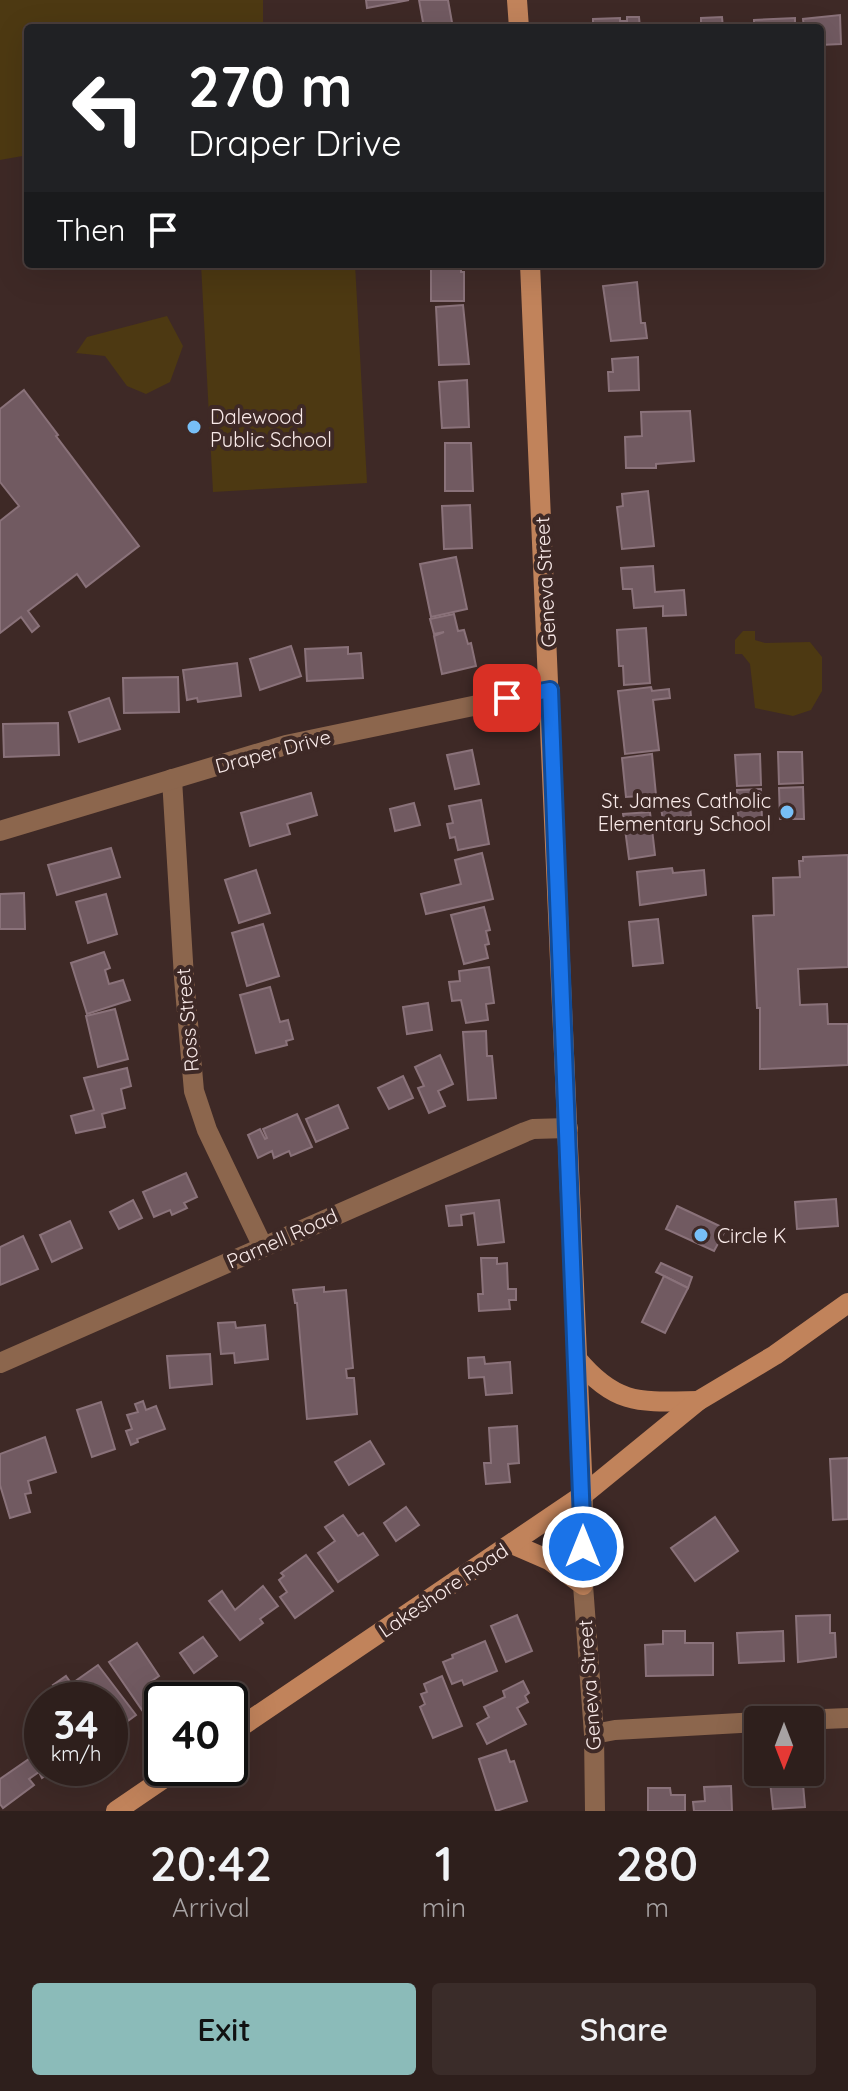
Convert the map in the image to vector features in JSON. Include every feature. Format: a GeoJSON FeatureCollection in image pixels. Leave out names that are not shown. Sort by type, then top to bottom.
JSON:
{"type":"FeatureCollection","features":[{"type":"Feature","properties":{"kind":"main road"},"geometry":{"type":"LineString","coordinates":[[517,0],[519,24]]}},
{"type":"Feature","properties":{"kind":"main road","name":"Geneva Street"},"geometry":{"type":"LineString","coordinates":[[530,268],[583,1495]]}},
{"type":"Feature","properties":{"kind":"main road","name":"Lakeshore Road"},"geometry":{"type":"LineString","coordinates":[[248,1722],[583,1495],[698,1401],[775,1355],[848,1303]]}},
{"type":"Feature","properties":{"kind":"main road"},"geometry":{"type":"LineString","coordinates":[[577,1359],[612,1392],[633,1400],[698,1401]]}},
{"type":"Feature","properties":{"kind":"main road"},"geometry":{"type":"LineString","coordinates":[[512,1544],[549,1560],[583,1585]]}},
{"type":"Feature","properties":{"kind":"main road"},"geometry":{"type":"LineString","coordinates":[[116,1811],[153,1786]]}},
{"type":"Feature","properties":{"kind":"street","name":"Draper Drive"},"geometry":{"type":"LineString","coordinates":[[0,831],[286,745],[550,690]]}},
{"type":"Feature","properties":{"kind":"street","name":"Ross Street"},"geometry":{"type":"LineString","coordinates":[[172,779],[194,1091],[207,1130],[263,1247]]}},
{"type":"Feature","properties":{"kind":"street","name":"Parnell Road"},"geometry":{"type":"LineString","coordinates":[[0,1363],[525,1132],[568,1128]]}},
{"type":"Feature","properties":{"kind":"street","name":"Geneva Street"},"geometry":{"type":"LineString","coordinates":[[583,1495],[583,1585],[594,1734],[595,1811]]}},
{"type":"Feature","properties":{"kind":"street"},"geometry":{"type":"LineString","coordinates":[[824,1719],[848,1718]]}},
{"type":"Feature","properties":{"kind":"street"},"geometry":{"type":"LineString","coordinates":[[594,1734],[615,1730],[744,1723]]}},
{"type":"Feature","properties":{"kind":"shaded area"},"geometry":{"type":"Polygon","coordinates":[[[0,0],[263,0],[263,24],[24,24],[24,156],[0,160],[0,0]]]}},
{"type":"Feature","properties":{"kind":"shaded area"},"geometry":{"type":"Polygon","coordinates":[[[201,268],[355,268],[367,483],[213,492],[201,268]]]}},
{"type":"Feature","properties":{"kind":"shaded area"},"geometry":{"type":"Polygon","coordinates":[[[167,316],[183,346],[170,382],[146,394],[127,386],[105,356],[76,353],[87,337],[167,316]]]}},
{"type":"Feature","properties":{"kind":"shaded area"},"geometry":{"type":"Polygon","coordinates":[[[743,631],[755,631],[755,640],[765,643],[810,642],[822,657],[822,691],[811,710],[793,716],[755,708],[750,664],[742,654],[735,654],[735,640],[743,631]]]}},
{"type":"Feature","properties":{"kind":"building"},"geometry":{"type":"Polygon","coordinates":[[[366,0],[409,0],[367,8],[366,0]]]}},
{"type":"Feature","properties":{"kind":"building"},"geometry":{"type":"Polygon","coordinates":[[[419,0],[448,0],[452,24],[423,24],[419,0]]]}},
{"type":"Feature","properties":{"kind":"building"},"geometry":{"type":"Polygon","coordinates":[[[840,15],[841,44],[824,45],[824,24],[804,24],[803,19],[840,15]]]}},
{"type":"Feature","properties":{"kind":"building"},"geometry":{"type":"Polygon","coordinates":[[[627,17],[639,17],[640,24],[593,24],[593,19],[620,18],[620,21],[627,21],[627,17]]]}},
{"type":"Feature","properties":{"kind":"building"},"geometry":{"type":"Polygon","coordinates":[[[722,17],[723,24],[684,24],[701,23],[701,18],[722,17]]]}},
{"type":"Feature","properties":{"kind":"building"},"geometry":{"type":"Polygon","coordinates":[[[795,18],[795,24],[754,24],[754,20],[795,18]]]}},
{"type":"Feature","properties":{"kind":"building"},"geometry":{"type":"Polygon","coordinates":[[[431,268],[461,268],[464,272],[464,301],[431,301],[431,268]]]}},
{"type":"Feature","properties":{"kind":"building"},"geometry":{"type":"Polygon","coordinates":[[[637,282],[641,323],[645,323],[647,338],[611,341],[603,286],[637,282]]]}},
{"type":"Feature","properties":{"kind":"building"},"geometry":{"type":"Polygon","coordinates":[[[463,305],[469,364],[439,365],[436,307],[463,305]]]}},
{"type":"Feature","properties":{"kind":"building"},"geometry":{"type":"Polygon","coordinates":[[[638,357],[639,390],[609,391],[608,372],[613,372],[612,359],[638,357]]]}},
{"type":"Feature","properties":{"kind":"building"},"geometry":{"type":"Polygon","coordinates":[[[467,380],[469,427],[442,428],[439,382],[467,380]]]}},
{"type":"Feature","properties":{"kind":"building"},"geometry":{"type":"Polygon","coordinates":[[[24,390],[139,546],[86,587],[77,574],[28,611],[39,626],[32,632],[21,617],[0,633],[0,521],[19,506],[0,482],[0,409],[24,390]]]}},
{"type":"Feature","properties":{"kind":"building"},"geometry":{"type":"Polygon","coordinates":[[[690,411],[694,461],[656,464],[656,468],[626,468],[625,437],[642,436],[641,412],[690,411]]]}},
{"type":"Feature","properties":{"kind":"building"},"geometry":{"type":"Polygon","coordinates":[[[445,443],[471,443],[473,491],[445,491],[445,443]]]}},
{"type":"Feature","properties":{"kind":"building"},"geometry":{"type":"Polygon","coordinates":[[[648,491],[654,546],[622,549],[617,507],[623,506],[622,494],[648,491]]]}},
{"type":"Feature","properties":{"kind":"building"},"geometry":{"type":"Polygon","coordinates":[[[470,505],[472,548],[444,549],[442,506],[470,505]]]}},
{"type":"Feature","properties":{"kind":"building"},"geometry":{"type":"Polygon","coordinates":[[[456,557],[467,609],[431,617],[420,564],[456,557]]]}},
{"type":"Feature","properties":{"kind":"building"},"geometry":{"type":"Polygon","coordinates":[[[653,566],[655,592],[684,590],[686,615],[663,616],[663,606],[634,608],[632,589],[623,589],[621,568],[653,566]]]}},
{"type":"Feature","properties":{"kind":"building"},"geometry":{"type":"Polygon","coordinates":[[[454,614],[458,631],[464,630],[468,644],[471,643],[476,666],[442,674],[434,636],[444,632],[434,634],[430,619],[454,614]]]}},
{"type":"Feature","properties":{"kind":"building"},"geometry":{"type":"Polygon","coordinates":[[[646,628],[650,683],[624,685],[623,666],[619,666],[617,630],[646,628]]]}},
{"type":"Feature","properties":{"kind":"building"},"geometry":{"type":"Polygon","coordinates":[[[291,646],[301,676],[260,690],[250,659],[291,646]]]}},
{"type":"Feature","properties":{"kind":"building"},"geometry":{"type":"Polygon","coordinates":[[[348,647],[348,654],[361,653],[363,678],[307,681],[305,649],[348,647]]]}},
{"type":"Feature","properties":{"kind":"building"},"geometry":{"type":"Polygon","coordinates":[[[237,663],[241,696],[198,702],[197,698],[187,700],[183,670],[237,663]]]}},
{"type":"Feature","properties":{"kind":"building"},"geometry":{"type":"Polygon","coordinates":[[[178,677],[179,712],[124,713],[123,678],[178,677]]]}},
{"type":"Feature","properties":{"kind":"building"},"geometry":{"type":"Polygon","coordinates":[[[651,687],[652,691],[669,689],[670,698],[653,700],[659,750],[625,754],[618,691],[651,687]]]}},
{"type":"Feature","properties":{"kind":"building"},"geometry":{"type":"Polygon","coordinates":[[[109,698],[120,729],[79,742],[69,712],[109,698]]]}},
{"type":"Feature","properties":{"kind":"building"},"geometry":{"type":"Polygon","coordinates":[[[58,723],[59,755],[4,757],[3,724],[58,723]]]}},
{"type":"Feature","properties":{"kind":"building"},"geometry":{"type":"Polygon","coordinates":[[[472,750],[479,784],[455,789],[447,755],[472,750]]]}},
{"type":"Feature","properties":{"kind":"building"},"geometry":{"type":"Polygon","coordinates":[[[778,752],[802,752],[803,783],[779,784],[778,752]]]}},
{"type":"Feature","properties":{"kind":"building"},"geometry":{"type":"Polygon","coordinates":[[[652,754],[656,795],[626,797],[622,758],[652,754]]]}},
{"type":"Feature","properties":{"kind":"building"},"geometry":{"type":"Polygon","coordinates":[[[760,754],[761,785],[737,786],[735,755],[760,754]]]}},
{"type":"Feature","properties":{"kind":"building"},"geometry":{"type":"Polygon","coordinates":[[[803,787],[804,819],[780,819],[779,788],[803,787]]]}},
{"type":"Feature","properties":{"kind":"building"},"geometry":{"type":"Polygon","coordinates":[[[761,789],[762,820],[738,821],[737,790],[761,789]]]}},
{"type":"Feature","properties":{"kind":"building"},"geometry":{"type":"Polygon","coordinates":[[[311,793],[317,815],[287,824],[290,834],[250,846],[241,813],[311,793]]]}},
{"type":"Feature","properties":{"kind":"building"},"geometry":{"type":"Polygon","coordinates":[[[689,798],[691,816],[663,820],[660,802],[689,798]]]}},
{"type":"Feature","properties":{"kind":"building"},"geometry":{"type":"Polygon","coordinates":[[[481,800],[489,844],[458,850],[455,837],[450,838],[447,824],[453,823],[449,806],[481,800]]]}},
{"type":"Feature","properties":{"kind":"building"},"geometry":{"type":"Polygon","coordinates":[[[414,803],[420,825],[395,831],[390,809],[414,803]]]}},
{"type":"Feature","properties":{"kind":"building"},"geometry":{"type":"Polygon","coordinates":[[[650,812],[655,855],[629,859],[623,814],[650,812]]]}},
{"type":"Feature","properties":{"kind":"building"},"geometry":{"type":"Polygon","coordinates":[[[111,848],[120,877],[57,895],[48,865],[111,848]]]}},
{"type":"Feature","properties":{"kind":"building"},"geometry":{"type":"Polygon","coordinates":[[[482,853],[493,899],[426,914],[421,894],[461,884],[455,860],[482,853]]]}},
{"type":"Feature","properties":{"kind":"building"},"geometry":{"type":"Polygon","coordinates":[[[848,855],[848,967],[798,969],[800,1005],[827,1004],[828,1024],[848,1024],[848,1065],[760,1069],[760,1008],[757,1008],[753,916],[774,915],[773,878],[800,877],[799,861],[803,861],[803,857],[848,855]]]}},
{"type":"Feature","properties":{"kind":"building"},"geometry":{"type":"Polygon","coordinates":[[[672,868],[673,873],[704,870],[706,895],[640,905],[637,872],[672,868]]]}},
{"type":"Feature","properties":{"kind":"building"},"geometry":{"type":"Polygon","coordinates":[[[256,870],[270,913],[239,923],[225,880],[256,870]]]}},
{"type":"Feature","properties":{"kind":"building"},"geometry":{"type":"Polygon","coordinates":[[[24,893],[25,929],[0,929],[0,894],[24,893]]]}},
{"type":"Feature","properties":{"kind":"building"},"geometry":{"type":"Polygon","coordinates":[[[106,894],[117,934],[88,943],[76,902],[106,894]]]}},
{"type":"Feature","properties":{"kind":"building"},"geometry":{"type":"Polygon","coordinates":[[[484,907],[490,930],[486,931],[489,944],[485,945],[488,958],[464,964],[451,915],[484,907]]]}},
{"type":"Feature","properties":{"kind":"building"},"geometry":{"type":"Polygon","coordinates":[[[658,919],[663,963],[633,966],[629,922],[658,919]]]}},
{"type":"Feature","properties":{"kind":"building"},"geometry":{"type":"Polygon","coordinates":[[[263,924],[279,976],[247,986],[232,933],[263,924]]]}},
{"type":"Feature","properties":{"kind":"building"},"geometry":{"type":"Polygon","coordinates":[[[104,952],[110,968],[105,970],[109,984],[123,980],[130,1000],[87,1014],[71,963],[104,952]]]}},
{"type":"Feature","properties":{"kind":"building"},"geometry":{"type":"Polygon","coordinates":[[[489,967],[494,1003],[486,1004],[488,1020],[466,1023],[461,1000],[452,1001],[449,982],[460,981],[459,971],[489,967]]]}},
{"type":"Feature","properties":{"kind":"building"},"geometry":{"type":"Polygon","coordinates":[[[270,987],[280,1022],[288,1020],[293,1039],[286,1041],[287,1045],[256,1053],[240,995],[270,987]]]}},
{"type":"Feature","properties":{"kind":"building"},"geometry":{"type":"Polygon","coordinates":[[[428,1003],[432,1030],[407,1034],[403,1007],[428,1003]]]}},
{"type":"Feature","properties":{"kind":"building"},"geometry":{"type":"Polygon","coordinates":[[[115,1009],[128,1059],[98,1067],[86,1016],[115,1009]]]}},
{"type":"Feature","properties":{"kind":"building"},"geometry":{"type":"Polygon","coordinates":[[[486,1031],[487,1056],[492,1056],[496,1098],[468,1100],[463,1032],[486,1031]]]}},
{"type":"Feature","properties":{"kind":"building"},"geometry":{"type":"Polygon","coordinates":[[[440,1055],[453,1084],[438,1091],[445,1106],[429,1113],[418,1088],[424,1086],[415,1067],[440,1055]]]}},
{"type":"Feature","properties":{"kind":"building"},"geometry":{"type":"Polygon","coordinates":[[[127,1068],[131,1086],[121,1089],[125,1108],[102,1114],[105,1127],[76,1133],[71,1116],[94,1110],[84,1078],[127,1068]]]}},
{"type":"Feature","properties":{"kind":"building"},"geometry":{"type":"Polygon","coordinates":[[[403,1076],[413,1098],[389,1109],[378,1088],[403,1076]]]}},
{"type":"Feature","properties":{"kind":"building"},"geometry":{"type":"Polygon","coordinates":[[[338,1105],[348,1128],[316,1142],[306,1119],[338,1105]]]}},
{"type":"Feature","properties":{"kind":"building"},"geometry":{"type":"Polygon","coordinates":[[[297,1114],[312,1147],[291,1156],[289,1151],[274,1158],[272,1151],[258,1158],[248,1135],[260,1129],[265,1139],[263,1129],[297,1114]]]}},
{"type":"Feature","properties":{"kind":"building"},"geometry":{"type":"Polygon","coordinates":[[[186,1173],[197,1197],[184,1203],[187,1208],[172,1215],[170,1210],[154,1217],[143,1192],[186,1173]]]}},
{"type":"Feature","properties":{"kind":"building"},"geometry":{"type":"Polygon","coordinates":[[[836,1199],[838,1226],[797,1229],[795,1202],[836,1199]]]}},
{"type":"Feature","properties":{"kind":"building"},"geometry":{"type":"Polygon","coordinates":[[[133,1200],[142,1218],[119,1229],[110,1212],[133,1200]]]}},
{"type":"Feature","properties":{"kind":"building"},"geometry":{"type":"Polygon","coordinates":[[[499,1200],[504,1242],[478,1245],[474,1213],[461,1215],[462,1225],[449,1226],[446,1206],[499,1200]]]}},
{"type":"Feature","properties":{"kind":"building","name":"Circle K"},"geometry":{"type":"Polygon","coordinates":[[[677,1206],[726,1229],[714,1251],[666,1229],[677,1206]]]}},
{"type":"Feature","properties":{"kind":"building"},"geometry":{"type":"Polygon","coordinates":[[[70,1221],[82,1248],[52,1262],[40,1235],[70,1221]]]}},
{"type":"Feature","properties":{"kind":"building"},"geometry":{"type":"Polygon","coordinates":[[[23,1236],[38,1269],[0,1285],[0,1247],[23,1236]]]}},
{"type":"Feature","properties":{"kind":"building"},"geometry":{"type":"Polygon","coordinates":[[[481,1258],[497,1258],[497,1264],[507,1263],[508,1289],[516,1289],[516,1300],[509,1300],[510,1309],[479,1311],[478,1294],[483,1294],[481,1258]]]}},
{"type":"Feature","properties":{"kind":"building","name":"Circle K"},"geometry":{"type":"Polygon","coordinates":[[[661,1263],[692,1277],[688,1288],[656,1272],[661,1263]]]}},
{"type":"Feature","properties":{"kind":"building"},"geometry":{"type":"Polygon","coordinates":[[[664,1276],[688,1288],[665,1333],[642,1322],[664,1276]]]}},
{"type":"Feature","properties":{"kind":"building"},"geometry":{"type":"Polygon","coordinates":[[[324,1287],[324,1292],[346,1290],[353,1368],[346,1369],[347,1378],[354,1378],[357,1414],[307,1419],[297,1303],[293,1290],[324,1287]]]}},
{"type":"Feature","properties":{"kind":"building"},"geometry":{"type":"Polygon","coordinates":[[[235,1322],[236,1328],[265,1325],[268,1359],[235,1363],[234,1353],[221,1354],[218,1323],[235,1322]]]}},
{"type":"Feature","properties":{"kind":"building"},"geometry":{"type":"Polygon","coordinates":[[[210,1354],[212,1384],[170,1388],[167,1356],[210,1354]]]}},
{"type":"Feature","properties":{"kind":"building"},"geometry":{"type":"Polygon","coordinates":[[[484,1357],[485,1364],[510,1362],[512,1393],[486,1395],[484,1377],[469,1378],[468,1358],[484,1357]]]}},
{"type":"Feature","properties":{"kind":"building"},"geometry":{"type":"Polygon","coordinates":[[[143,1401],[146,1410],[156,1406],[165,1429],[137,1439],[138,1442],[131,1445],[126,1431],[132,1429],[127,1415],[138,1412],[135,1404],[143,1401]]]}},
{"type":"Feature","properties":{"kind":"building"},"geometry":{"type":"Polygon","coordinates":[[[101,1402],[115,1449],[92,1457],[77,1410],[101,1402]]]}},
{"type":"Feature","properties":{"kind":"building"},"geometry":{"type":"Polygon","coordinates":[[[517,1426],[519,1463],[508,1464],[510,1482],[486,1484],[484,1463],[491,1463],[489,1428],[517,1426]]]}},
{"type":"Feature","properties":{"kind":"building"},"geometry":{"type":"Polygon","coordinates":[[[45,1437],[56,1472],[28,1481],[31,1493],[25,1494],[30,1512],[10,1518],[0,1485],[0,1454],[45,1437]]]}},
{"type":"Feature","properties":{"kind":"building"},"geometry":{"type":"Polygon","coordinates":[[[370,1441],[384,1464],[349,1485],[335,1462],[370,1441]]]}},
{"type":"Feature","properties":{"kind":"building"},"geometry":{"type":"Polygon","coordinates":[[[848,1458],[848,1519],[833,1520],[830,1459],[848,1458]]]}},
{"type":"Feature","properties":{"kind":"building"},"geometry":{"type":"Polygon","coordinates":[[[406,1507],[419,1525],[396,1541],[384,1523],[406,1507]]]}},
{"type":"Feature","properties":{"kind":"building"},"geometry":{"type":"Polygon","coordinates":[[[343,1515],[358,1536],[363,1533],[378,1555],[338,1582],[318,1553],[335,1541],[325,1527],[343,1515]]]}},
{"type":"Feature","properties":{"kind":"building"},"geometry":{"type":"Polygon","coordinates":[[[715,1517],[738,1551],[695,1581],[671,1548],[715,1517]]]}},
{"type":"Feature","properties":{"kind":"building"},"geometry":{"type":"Polygon","coordinates":[[[306,1555],[333,1591],[295,1618],[280,1597],[287,1592],[279,1580],[284,1576],[281,1573],[306,1555]]]}},
{"type":"Feature","properties":{"kind":"building"},"geometry":{"type":"Polygon","coordinates":[[[263,1586],[278,1606],[260,1619],[263,1623],[240,1640],[209,1601],[222,1591],[235,1610],[263,1586]]]}},
{"type":"Feature","properties":{"kind":"building"},"geometry":{"type":"Polygon","coordinates":[[[517,1615],[532,1651],[506,1662],[491,1626],[517,1615]]]}},
{"type":"Feature","properties":{"kind":"building"},"geometry":{"type":"Polygon","coordinates":[[[830,1615],[830,1633],[835,1633],[836,1657],[798,1662],[796,1616],[830,1615]]]}},
{"type":"Feature","properties":{"kind":"building"},"geometry":{"type":"Polygon","coordinates":[[[663,1631],[685,1631],[685,1643],[713,1643],[713,1675],[646,1676],[645,1645],[663,1644],[663,1631]]]}},
{"type":"Feature","properties":{"kind":"building"},"geometry":{"type":"Polygon","coordinates":[[[783,1631],[784,1661],[739,1663],[737,1633],[783,1631]]]}},
{"type":"Feature","properties":{"kind":"building"},"geometry":{"type":"Polygon","coordinates":[[[203,1637],[217,1656],[194,1673],[180,1653],[203,1637]]]}},
{"type":"Feature","properties":{"kind":"building"},"geometry":{"type":"Polygon","coordinates":[[[485,1641],[497,1671],[464,1685],[462,1680],[452,1684],[443,1662],[485,1641]]]}},
{"type":"Feature","properties":{"kind":"building"},"geometry":{"type":"Polygon","coordinates":[[[137,1643],[159,1676],[144,1682],[144,1709],[128,1690],[128,1682],[123,1682],[109,1662],[137,1643]]]}},
{"type":"Feature","properties":{"kind":"building"},"geometry":{"type":"Polygon","coordinates":[[[98,1665],[111,1682],[74,1682],[98,1665]]]}},
{"type":"Feature","properties":{"kind":"building"},"geometry":{"type":"Polygon","coordinates":[[[442,1676],[462,1726],[433,1738],[420,1707],[425,1704],[421,1694],[427,1692],[424,1684],[442,1676]]]}},
{"type":"Feature","properties":{"kind":"building"},"geometry":{"type":"Polygon","coordinates":[[[523,1681],[529,1693],[525,1696],[528,1702],[517,1708],[526,1724],[487,1744],[477,1724],[489,1717],[484,1707],[505,1697],[503,1691],[523,1681]]]}},
{"type":"Feature","properties":{"kind":"building"},"geometry":{"type":"Polygon","coordinates":[[[128,1704],[136,1715],[128,1721],[128,1704]]]}},
{"type":"Feature","properties":{"kind":"building"},"geometry":{"type":"Polygon","coordinates":[[[506,1750],[510,1762],[514,1761],[527,1801],[496,1811],[479,1759],[506,1750]]]}},
{"type":"Feature","properties":{"kind":"building"},"geometry":{"type":"Polygon","coordinates":[[[24,1762],[24,1786],[33,1786],[3,1808],[0,1804],[0,1779],[24,1762]]]}},
{"type":"Feature","properties":{"kind":"building"},"geometry":{"type":"Polygon","coordinates":[[[731,1786],[732,1811],[694,1811],[693,1802],[705,1801],[704,1787],[731,1786]]]}},
{"type":"Feature","properties":{"kind":"building"},"geometry":{"type":"Polygon","coordinates":[[[771,1786],[803,1786],[805,1807],[773,1809],[771,1786]]]}},
{"type":"Feature","properties":{"kind":"building"},"geometry":{"type":"Polygon","coordinates":[[[648,1788],[670,1788],[671,1795],[685,1795],[685,1811],[648,1811],[648,1788]]]}},
{"type":"Feature","properties":{"kind":"place","name":"Dalewood Public School"},"geometry":{"type":"Point","coordinates":[194,427]}},
{"type":"Feature","properties":{"kind":"place","name":"St. James Catholic Elementary School"},"geometry":{"type":"Point","coordinates":[787,812]}},
{"type":"Feature","properties":{"kind":"place","name":"Circle K"},"geometry":{"type":"Point","coordinates":[701,1235]}},
{"type":"Feature","properties":{"kind":"route"},"geometry":{"type":"LineString","coordinates":[[507,698],[550,690],[583,1547]]}}]}
